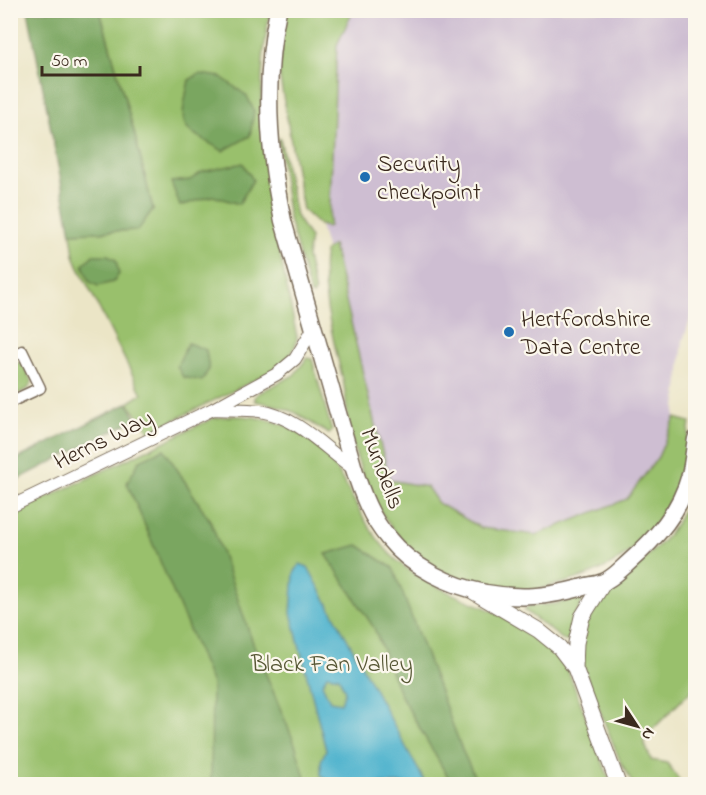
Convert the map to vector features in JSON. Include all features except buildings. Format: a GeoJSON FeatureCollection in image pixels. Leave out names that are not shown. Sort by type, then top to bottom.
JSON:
{"type":"FeatureCollection","features":[{"type":"Feature","properties":{"kind":"main road","name":"Mundells"},"geometry":{"type":"LineString","coordinates":[[278,10],[271,50],[269,82],[271,151],[283,221],[363,497],[376,523],[389,540],[410,559],[434,575],[472,590],[508,597],[531,597],[554,595],[604,582],[630,562],[667,523],[680,501],[689,475],[696,439]]}},
{"type":"Feature","properties":{"kind":"main road"},"geometry":{"type":"LineString","coordinates":[[575,669],[576,643],[582,617],[604,582]]}},
{"type":"Feature","properties":{"kind":"main road"},"geometry":{"type":"LineString","coordinates":[[472,590],[552,640],[575,669],[618,784]]}},
{"type":"Feature","properties":{"kind":"street","name":"Herns Way"},"geometry":{"type":"LineString","coordinates":[[10,507],[213,409],[287,367],[295,359],[313,329]]}},
{"type":"Feature","properties":{"kind":"street"},"geometry":{"type":"LineString","coordinates":[[10,357],[22,351],[40,388],[10,402]]}},
{"type":"Feature","properties":{"kind":"street","name":"Herns Way"},"geometry":{"type":"LineString","coordinates":[[213,409],[260,411],[277,416],[298,425],[354,469]]}},
{"type":"Feature","properties":{"kind":"shaded area"},"geometry":{"type":"Polygon","coordinates":[[[346,11],[695,11],[695,306],[683,340],[675,418],[658,457],[627,499],[536,535],[481,528],[437,503],[427,487],[390,480],[316,211],[331,41],[346,11]]]}},
{"type":"Feature","properties":{"kind":"green space"},"geometry":{"type":"Polygon","coordinates":[[[28,11],[100,11],[153,209],[138,230],[71,233],[28,11]]]}},
{"type":"Feature","properties":{"kind":"green space"},"geometry":{"type":"Polygon","coordinates":[[[100,11],[270,11],[261,94],[263,135],[273,215],[297,337],[295,346],[279,368],[150,432],[128,403],[142,394],[78,266],[71,233],[137,230],[153,209],[100,11]]]}},
{"type":"Feature","properties":{"kind":"green space"},"geometry":{"type":"Polygon","coordinates":[[[285,11],[353,11],[337,45],[329,226],[326,227],[319,225],[303,210],[279,73],[285,11]]]}},
{"type":"Feature","properties":{"kind":"green space"},"geometry":{"type":"Polygon","coordinates":[[[199,74],[221,77],[247,96],[254,111],[250,136],[223,151],[190,131],[185,125],[183,109],[189,80],[199,74]]]}},
{"type":"Feature","properties":{"kind":"green space"},"geometry":{"type":"Polygon","coordinates":[[[280,138],[296,216],[310,238],[307,257],[315,293],[313,295],[310,294],[289,219],[278,140],[280,138]]]}},
{"type":"Feature","properties":{"kind":"green space"},"geometry":{"type":"Polygon","coordinates":[[[243,163],[253,180],[239,204],[213,196],[180,206],[171,182],[190,180],[202,172],[243,163]]]}},
{"type":"Feature","properties":{"kind":"green space"},"geometry":{"type":"Polygon","coordinates":[[[333,245],[390,480],[427,487],[438,503],[481,528],[536,535],[627,499],[658,457],[675,418],[690,422],[684,462],[676,488],[664,512],[634,548],[596,572],[531,591],[469,583],[438,569],[410,548],[395,532],[372,496],[361,470],[349,430],[344,386],[328,315],[324,280],[325,251],[333,245]]]}},
{"type":"Feature","properties":{"kind":"green space"},"geometry":{"type":"Polygon","coordinates":[[[93,255],[108,255],[116,260],[119,274],[113,282],[98,286],[90,282],[83,265],[93,255]]]}},
{"type":"Feature","properties":{"kind":"green space"},"geometry":{"type":"Polygon","coordinates":[[[188,343],[206,350],[209,369],[202,381],[183,377],[177,366],[188,343]]]}},
{"type":"Feature","properties":{"kind":"green space"},"geometry":{"type":"Polygon","coordinates":[[[307,358],[312,359],[332,431],[329,434],[296,413],[255,401],[257,394],[294,375],[307,358]]]}},
{"type":"Feature","properties":{"kind":"green space"},"geometry":{"type":"Polygon","coordinates":[[[10,363],[23,364],[32,382],[28,389],[10,397],[10,363]]]}},
{"type":"Feature","properties":{"kind":"green space"},"geometry":{"type":"Polygon","coordinates":[[[128,403],[136,419],[11,483],[11,462],[128,403]]]}},
{"type":"Feature","properties":{"kind":"green space","name":"Black Fan Valley"},"geometry":{"type":"Polygon","coordinates":[[[233,416],[272,421],[306,437],[332,462],[371,530],[390,554],[409,570],[430,583],[519,624],[540,637],[558,654],[570,676],[611,784],[11,784],[11,515],[214,418],[233,416]]]}},
{"type":"Feature","properties":{"kind":"green space"},"geometry":{"type":"Polygon","coordinates":[[[164,449],[211,522],[253,643],[295,744],[307,784],[211,784],[212,684],[127,483],[140,460],[164,449]]]}},
{"type":"Feature","properties":{"kind":"green space"},"geometry":{"type":"Polygon","coordinates":[[[695,484],[695,691],[691,691],[643,739],[651,760],[667,763],[682,784],[633,784],[620,761],[585,673],[581,638],[594,607],[663,541],[676,524],[695,484]]]}},
{"type":"Feature","properties":{"kind":"green space"},"geometry":{"type":"Polygon","coordinates":[[[358,545],[393,568],[463,752],[478,784],[452,784],[401,696],[374,628],[326,554],[358,545]]]}},
{"type":"Feature","properties":{"kind":"green space"},"geometry":{"type":"Polygon","coordinates":[[[579,598],[583,601],[574,618],[568,641],[524,610],[529,606],[555,604],[579,598]]]}},
{"type":"Feature","properties":{"kind":"water"},"geometry":{"type":"Polygon","coordinates":[[[300,564],[308,567],[426,784],[332,784],[321,775],[321,761],[326,750],[291,613],[294,573],[300,564]],[[327,675],[322,684],[330,701],[341,703],[345,691],[339,677],[327,675]]]}},
{"type":"Feature","properties":{"kind":"place","name":"Security checkpoint"},"geometry":{"type":"Point","coordinates":[365,177]}},
{"type":"Feature","properties":{"kind":"place","name":"Hertfordshire Data Centre"},"geometry":{"type":"Point","coordinates":[509,332]}}]}
